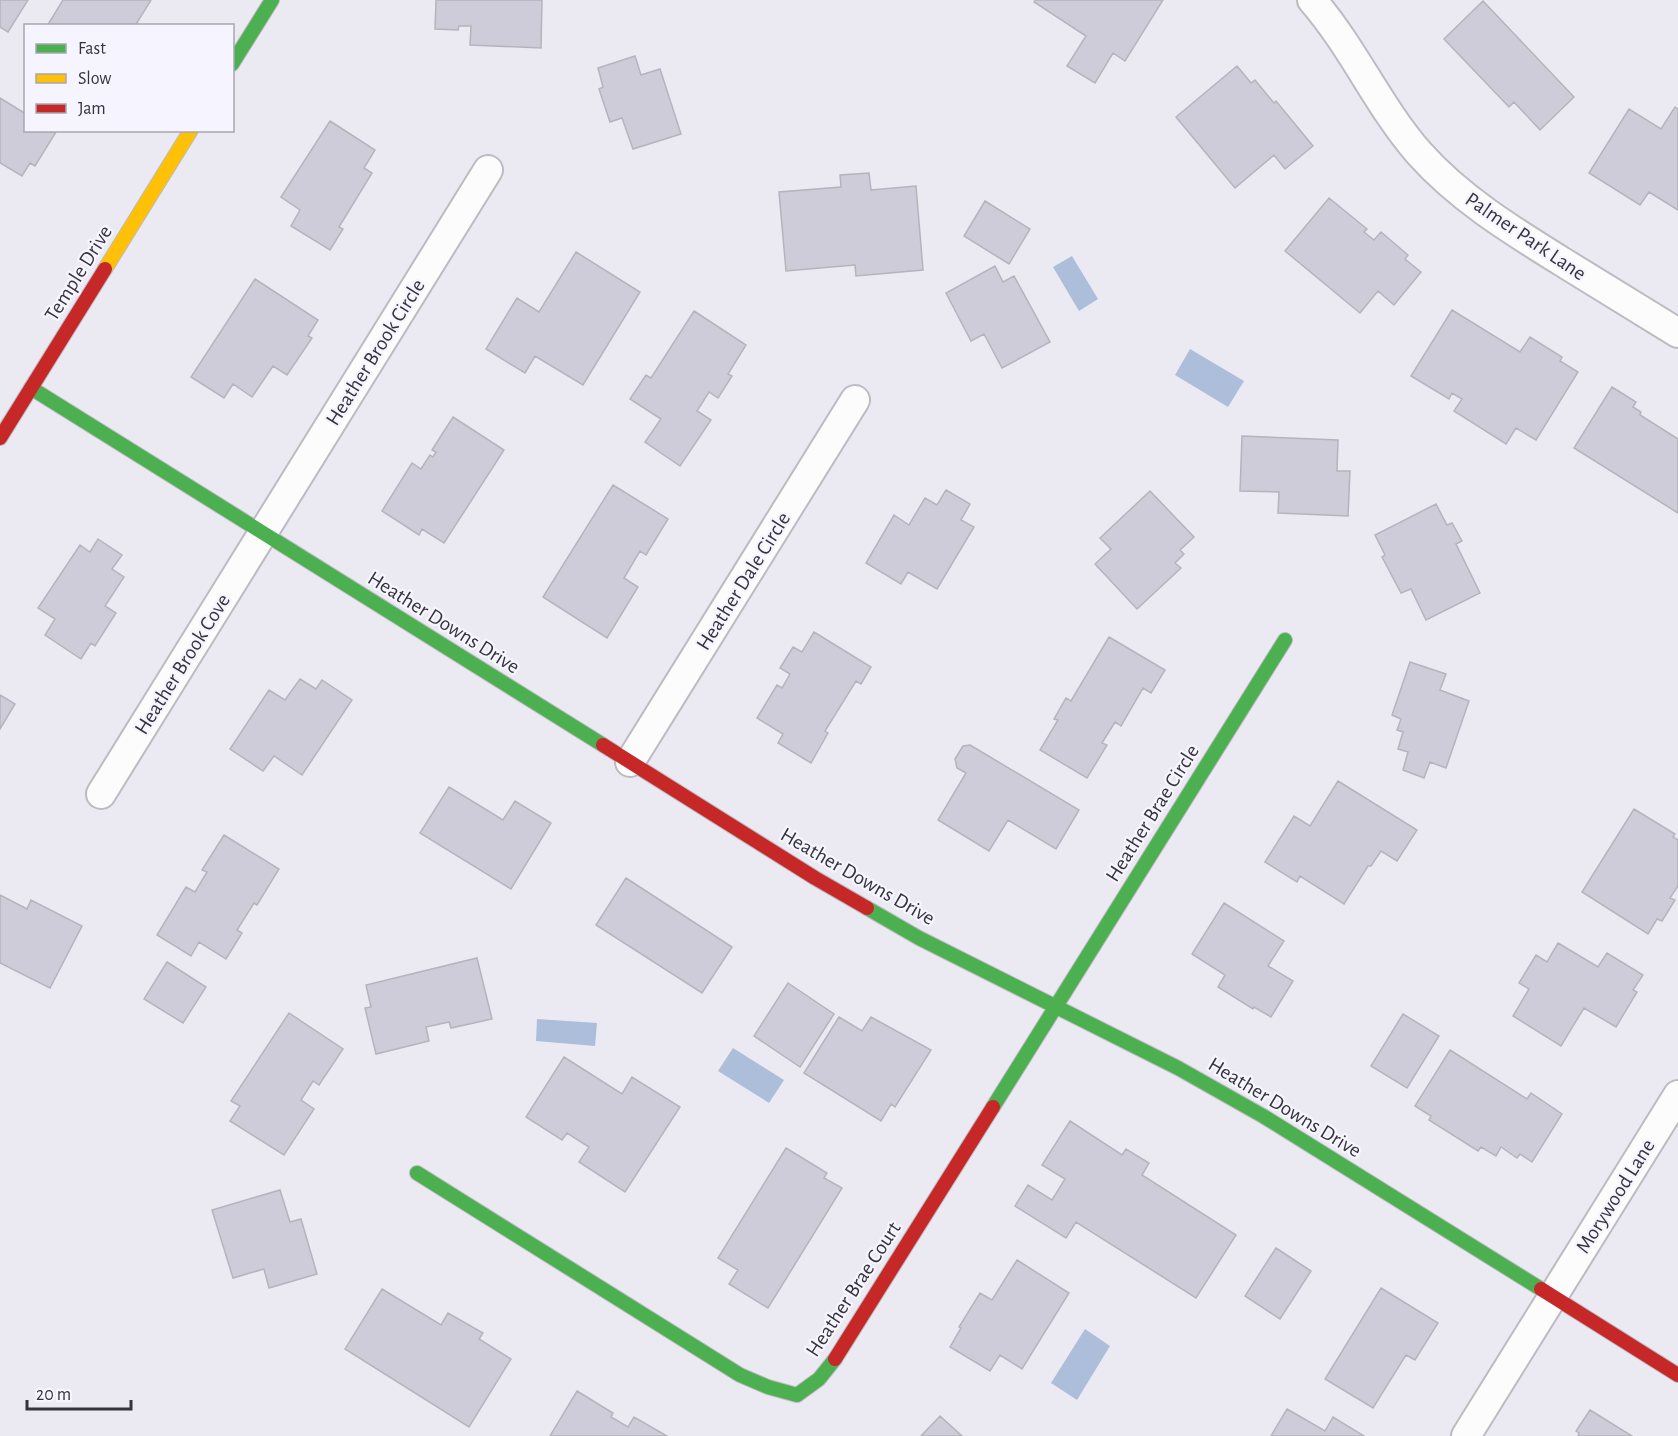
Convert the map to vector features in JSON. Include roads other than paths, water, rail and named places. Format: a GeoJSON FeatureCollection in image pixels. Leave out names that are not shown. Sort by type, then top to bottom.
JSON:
{"type":"FeatureCollection","features":[{"type":"Feature","properties":{"kind":"street"},"geometry":{"type":"LineString","coordinates":[[234,61],[272,0]]}},
{"type":"Feature","properties":{"kind":"street","name":"Palmer Park Lane"},"geometry":{"type":"LineString","coordinates":[[1312,0],[1331,21],[1387,112],[1420,154],[1458,191],[1505,226],[1678,333]]}},
{"type":"Feature","properties":{"kind":"street","name":"Temple Drive"},"geometry":{"type":"LineString","coordinates":[[0,438],[190,132]]}},
{"type":"Feature","properties":{"kind":"street","name":"Heather Brook Circle"},"geometry":{"type":"LineString","coordinates":[[262,533],[488,170]]}},
{"type":"Feature","properties":{"kind":"street","name":"Heather Downs Drive"},"geometry":{"type":"LineString","coordinates":[[31,388],[815,878],[919,938],[1178,1068],[1263,1116],[1678,1375]]}},
{"type":"Feature","properties":{"kind":"street","name":"Heather Dale Circle"},"geometry":{"type":"LineString","coordinates":[[630,762],[855,400]]}},
{"type":"Feature","properties":{"kind":"street","name":"Heather Brook Cove"},"geometry":{"type":"LineString","coordinates":[[101,794],[262,533]]}},
{"type":"Feature","properties":{"kind":"street","name":"Heather Brae Circle"},"geometry":{"type":"LineString","coordinates":[[1055,1007],[1285,640]]}},
{"type":"Feature","properties":{"kind":"street","name":"Heather Brae Court"},"geometry":{"type":"LineString","coordinates":[[417,1173],[740,1375],[768,1387],[797,1395],[819,1379],[836,1358],[1055,1007]]}},
{"type":"Feature","properties":{"kind":"street","name":"Morywood Lane"},"geometry":{"type":"LineString","coordinates":[[1466,1436],[1678,1095]]}},
{"type":"Feature","properties":{"kind":"water"},"geometry":{"type":"Polygon","coordinates":[[[1072,256],[1098,299],[1079,311],[1053,267],[1072,256]]]}},
{"type":"Feature","properties":{"kind":"water"},"geometry":{"type":"Polygon","coordinates":[[[1190,349],[1244,381],[1228,407],[1175,375],[1190,349]]]}},
{"type":"Feature","properties":{"kind":"water"},"geometry":{"type":"Polygon","coordinates":[[[537,1019],[597,1023],[595,1046],[536,1041],[537,1019]]]}},
{"type":"Feature","properties":{"kind":"water"},"geometry":{"type":"Polygon","coordinates":[[[733,1048],[784,1080],[769,1103],[718,1071],[733,1048]]]}},
{"type":"Feature","properties":{"kind":"water"},"geometry":{"type":"Polygon","coordinates":[[[1085,1329],[1110,1346],[1077,1400],[1051,1383],[1085,1329]]]}}]}
